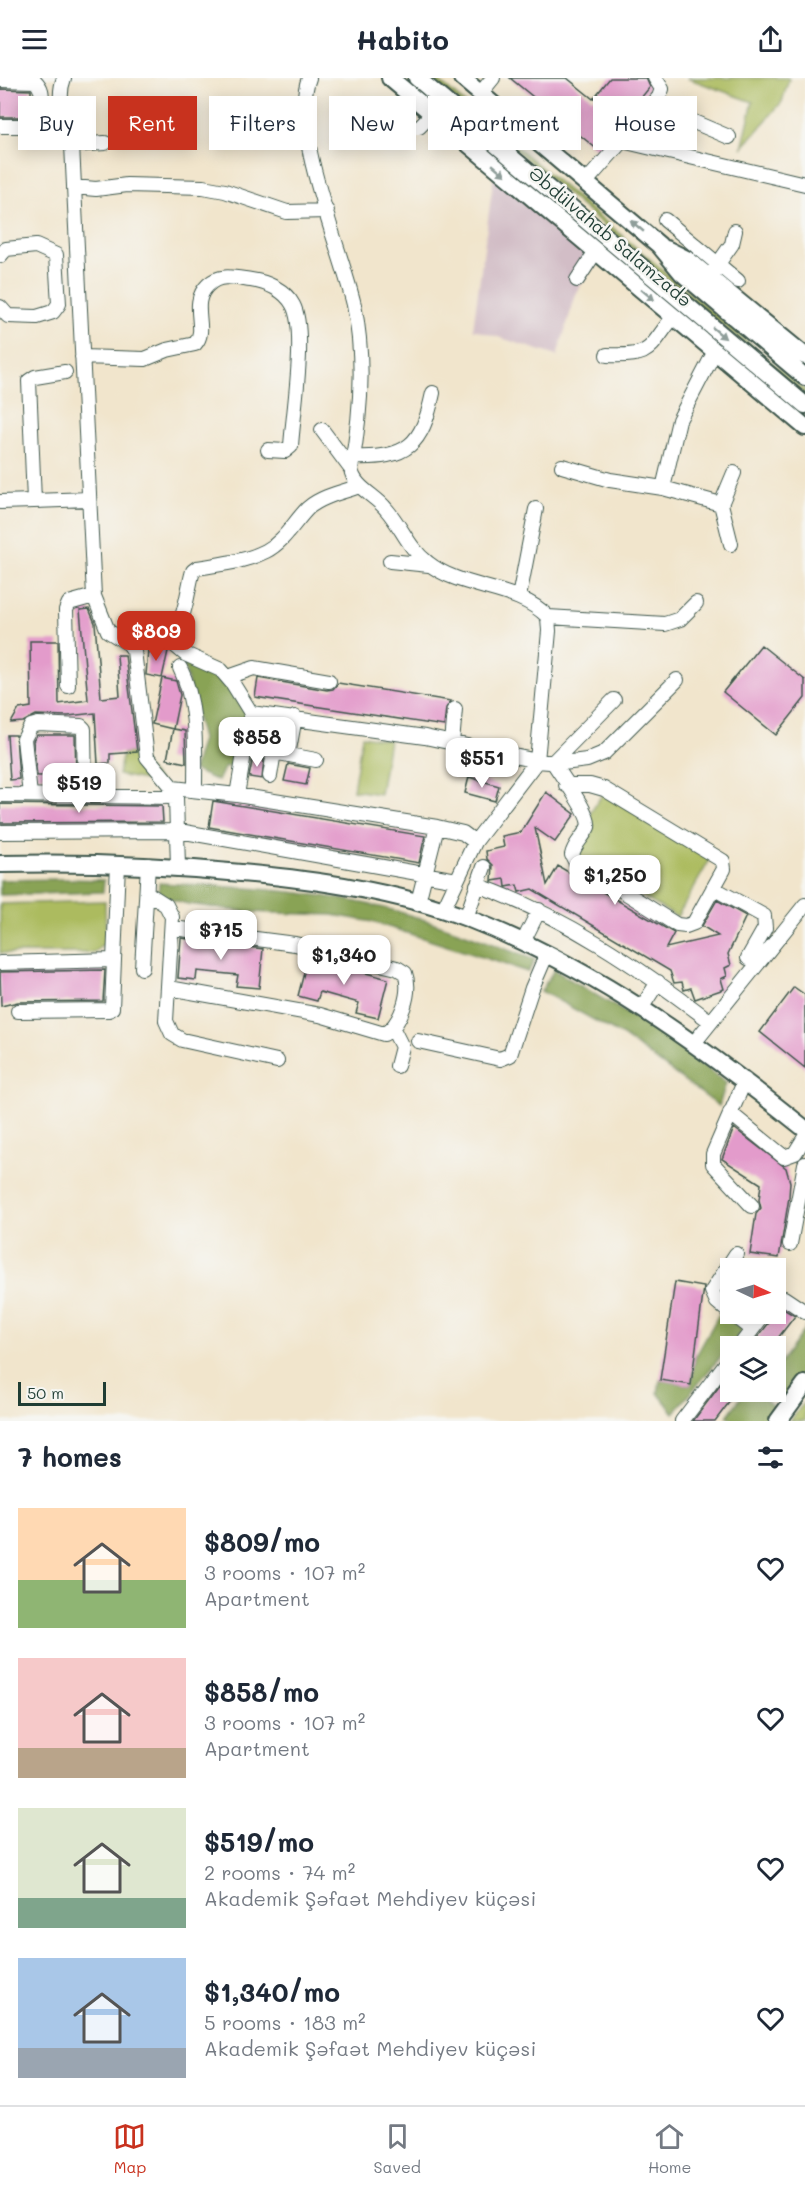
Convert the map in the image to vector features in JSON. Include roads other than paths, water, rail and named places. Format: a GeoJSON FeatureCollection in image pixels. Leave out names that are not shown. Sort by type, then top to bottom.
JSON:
{"type":"FeatureCollection","features":[{"type":"Feature","properties":{"kind":"main road","name":"Əbdülvahab Salamzadə"},"geometry":{"type":"LineString","coordinates":[[390,78],[428,111]]}},
{"type":"Feature","properties":{"kind":"main road","name":"Əbdülvahab Salamzadə"},"geometry":{"type":"LineString","coordinates":[[417,78],[805,405]]}},
{"type":"Feature","properties":{"kind":"main road","name":"Əbdülvahab Salamzadə"},"geometry":{"type":"LineString","coordinates":[[462,78],[659,245],[682,273],[805,377]]}},
{"type":"Feature","properties":{"kind":"main road","name":"Əbdülvahab Salamzadə"},"geometry":{"type":"LineString","coordinates":[[475,150],[805,427]]}},
{"type":"Feature","properties":{"kind":"main road","name":"Əbdülvahab Salamzadə"},"geometry":{"type":"LineString","coordinates":[[659,245],[714,271],[805,356]]}},
{"type":"Feature","properties":{"kind":"main road"},"geometry":{"type":"LineString","coordinates":[[0,864],[118,864],[178,867],[322,882],[418,902],[443,910],[547,953],[642,1006],[745,1080],[805,1129]]}},
{"type":"Feature","properties":{"kind":"main road"},"geometry":{"type":"LineString","coordinates":[[779,1420],[805,1384]]}},
{"type":"Feature","properties":{"kind":"street"},"geometry":{"type":"LineString","coordinates":[[60,96],[64,78]]}},
{"type":"Feature","properties":{"kind":"street"},"geometry":{"type":"LineString","coordinates":[[309,78],[303,99],[306,128],[316,176],[354,306],[360,395],[352,478],[388,510],[413,550],[429,565],[462,581],[519,597],[537,606],[548,617],[549,631],[537,760],[475,842],[443,910]]}},
{"type":"Feature","properties":{"kind":"street"},"geometry":{"type":"LineString","coordinates":[[480,94],[493,78]]}},
{"type":"Feature","properties":{"kind":"street"},"geometry":{"type":"LineString","coordinates":[[655,78],[662,89],[658,96]]}},
{"type":"Feature","properties":{"kind":"street"},"geometry":{"type":"LineString","coordinates":[[0,80],[35,81],[42,89],[42,112],[38,122],[0,126]]}},
{"type":"Feature","properties":{"kind":"street"},"geometry":{"type":"LineString","coordinates":[[416,127],[428,118]]}},
{"type":"Feature","properties":{"kind":"street"},"geometry":{"type":"LineString","coordinates":[[697,123],[729,137]]}},
{"type":"Feature","properties":{"kind":"street"},"geometry":{"type":"LineString","coordinates":[[96,143],[105,142]]}},
{"type":"Feature","properties":{"kind":"street"},"geometry":{"type":"LineString","coordinates":[[72,150],[94,596],[108,631],[129,644],[136,659],[147,757],[175,793],[179,831],[178,867]]}},
{"type":"Feature","properties":{"kind":"street"},"geometry":{"type":"LineString","coordinates":[[585,183],[614,150]]}},
{"type":"Feature","properties":{"kind":"street"},"geometry":{"type":"LineString","coordinates":[[660,150],[805,184]]}},
{"type":"Feature","properties":{"kind":"street"},"geometry":{"type":"LineString","coordinates":[[74,188],[96,189],[127,185],[202,187],[225,191],[287,212],[327,211]]}},
{"type":"Feature","properties":{"kind":"street"},"geometry":{"type":"LineString","coordinates":[[666,220],[714,271],[738,281]]}},
{"type":"Feature","properties":{"kind":"street"},"geometry":{"type":"LineString","coordinates":[[714,271],[732,244],[735,231]]}},
{"type":"Feature","properties":{"kind":"street"},"geometry":{"type":"LineString","coordinates":[[0,256],[6,249],[36,246],[56,255],[58,269],[58,303],[53,312],[37,317],[8,316],[0,307]]}},
{"type":"Feature","properties":{"kind":"street"},"geometry":{"type":"LineString","coordinates":[[577,280],[596,251]]}},
{"type":"Feature","properties":{"kind":"street"},"geometry":{"type":"LineString","coordinates":[[58,269],[78,281]]}},
{"type":"Feature","properties":{"kind":"street"},"geometry":{"type":"LineString","coordinates":[[82,357],[145,359],[166,350],[195,344],[200,335],[197,301],[207,285],[217,278],[226,277],[263,281],[288,297],[294,307],[299,342],[291,446],[285,451],[268,450]]}},
{"type":"Feature","properties":{"kind":"street"},"geometry":{"type":"LineString","coordinates":[[607,355],[630,356],[645,353],[674,316]]}},
{"type":"Feature","properties":{"kind":"street"},"geometry":{"type":"LineString","coordinates":[[663,488],[679,420],[716,351]]}},
{"type":"Feature","properties":{"kind":"street"},"geometry":{"type":"LineString","coordinates":[[34,501],[29,381],[43,375],[65,372]]}},
{"type":"Feature","properties":{"kind":"street"},"geometry":{"type":"LineString","coordinates":[[352,463],[407,447],[420,435],[425,426],[433,393]]}},
{"type":"Feature","properties":{"kind":"street"},"geometry":{"type":"LineString","coordinates":[[322,430],[352,463]]}},
{"type":"Feature","properties":{"kind":"street"},"geometry":{"type":"LineString","coordinates":[[562,466],[610,480],[663,488],[721,504]]}},
{"type":"Feature","properties":{"kind":"street"},"geometry":{"type":"LineString","coordinates":[[731,544],[721,504],[734,473]]}},
{"type":"Feature","properties":{"kind":"street"},"geometry":{"type":"LineString","coordinates":[[166,638],[179,623],[191,578],[197,568],[240,560],[266,551],[279,543],[309,508],[319,501],[360,486]]}},
{"type":"Feature","properties":{"kind":"street"},"geometry":{"type":"LineString","coordinates":[[0,502],[89,499]]}},
{"type":"Feature","properties":{"kind":"street"},"geometry":{"type":"LineString","coordinates":[[519,597],[536,509]]}},
{"type":"Feature","properties":{"kind":"street"},"geometry":{"type":"LineString","coordinates":[[390,561],[429,565]]}},
{"type":"Feature","properties":{"kind":"street"},"geometry":{"type":"LineString","coordinates":[[68,686],[66,610],[69,603],[94,596]]}},
{"type":"Feature","properties":{"kind":"street"},"geometry":{"type":"LineString","coordinates":[[548,617],[665,624],[680,619],[696,603]]}},
{"type":"Feature","properties":{"kind":"street"},"geometry":{"type":"LineString","coordinates":[[129,644],[143,639],[166,638],[185,654],[221,670],[228,677],[251,713],[237,795]]}},
{"type":"Feature","properties":{"kind":"street"},"geometry":{"type":"LineString","coordinates":[[180,668],[187,683],[195,739],[195,789]]}},
{"type":"Feature","properties":{"kind":"street"},"geometry":{"type":"LineString","coordinates":[[228,677],[254,668],[329,681]]}},
{"type":"Feature","properties":{"kind":"street"},"geometry":{"type":"LineString","coordinates":[[251,713],[295,717],[553,762],[587,759],[604,753],[677,680]]}},
{"type":"Feature","properties":{"kind":"street"},"geometry":{"type":"LineString","coordinates":[[553,762],[561,750],[614,700]]}},
{"type":"Feature","properties":{"kind":"street"},"geometry":{"type":"LineString","coordinates":[[452,743],[456,709]]}},
{"type":"Feature","properties":{"kind":"street"},"geometry":{"type":"LineString","coordinates":[[288,755],[295,717]]}},
{"type":"Feature","properties":{"kind":"street"},"geometry":{"type":"LineString","coordinates":[[30,795],[24,739],[31,726],[38,724],[81,726],[84,729],[85,794]]}},
{"type":"Feature","properties":{"kind":"street"},"geometry":{"type":"LineString","coordinates":[[246,747],[316,760]]}},
{"type":"Feature","properties":{"kind":"street"},"geometry":{"type":"LineString","coordinates":[[270,776],[274,752]]}},
{"type":"Feature","properties":{"kind":"street"},"geometry":{"type":"LineString","coordinates":[[553,762],[566,785],[589,821],[588,828],[573,849],[574,861],[677,925],[686,926],[694,922],[724,869],[723,861],[717,855],[604,789],[566,785]]}},
{"type":"Feature","properties":{"kind":"street"},"geometry":{"type":"LineString","coordinates":[[0,795],[175,793],[195,789],[437,827],[464,833],[475,842]]}},
{"type":"Feature","properties":{"kind":"street"},"geometry":{"type":"LineString","coordinates":[[418,902],[437,827]]}},
{"type":"Feature","properties":{"kind":"street"},"geometry":{"type":"LineString","coordinates":[[0,832],[179,831],[457,880]]}},
{"type":"Feature","properties":{"kind":"street"},"geometry":{"type":"LineString","coordinates":[[18,1011],[109,1010],[112,1008],[118,864]]}},
{"type":"Feature","properties":{"kind":"street"},"geometry":{"type":"LineString","coordinates":[[142,968],[148,865]]}},
{"type":"Feature","properties":{"kind":"street"},"geometry":{"type":"LineString","coordinates":[[466,918],[484,867]]}},
{"type":"Feature","properties":{"kind":"street"},"geometry":{"type":"LineString","coordinates":[[477,885],[539,910],[658,982],[711,1022]]}},
{"type":"Feature","properties":{"kind":"street"},"geometry":{"type":"LineString","coordinates":[[713,888],[764,916],[765,928],[748,958]]}},
{"type":"Feature","properties":{"kind":"street"},"geometry":{"type":"LineString","coordinates":[[147,893],[170,910],[173,928],[166,1021],[172,1034],[182,1040],[277,1061]]}},
{"type":"Feature","properties":{"kind":"street"},"geometry":{"type":"LineString","coordinates":[[694,1043],[805,905]]}},
{"type":"Feature","properties":{"kind":"street"},"geometry":{"type":"LineString","coordinates":[[523,942],[539,910]]}},
{"type":"Feature","properties":{"kind":"street"},"geometry":{"type":"LineString","coordinates":[[169,988],[301,1011],[384,1034],[393,1029],[407,990],[405,973],[397,968],[295,944],[173,928]]}},
{"type":"Feature","properties":{"kind":"street"},"geometry":{"type":"LineString","coordinates":[[418,1041],[500,1059],[510,1055],[547,953]]}},
{"type":"Feature","properties":{"kind":"street"},"geometry":{"type":"LineString","coordinates":[[0,963],[114,960]]}},
{"type":"Feature","properties":{"kind":"street"},"geometry":{"type":"LineString","coordinates":[[642,1006],[658,982]]}},
{"type":"Feature","properties":{"kind":"street"},"geometry":{"type":"LineString","coordinates":[[393,1029],[402,1047],[397,1066]]}},
{"type":"Feature","properties":{"kind":"street"},"geometry":{"type":"LineString","coordinates":[[745,1080],[713,1154],[713,1164],[752,1206]]}},
{"type":"Feature","properties":{"kind":"street"},"geometry":{"type":"LineString","coordinates":[[730,1113],[784,1157],[795,1154],[805,1137]]}},
{"type":"Feature","properties":{"kind":"street"},"geometry":{"type":"LineString","coordinates":[[790,1244],[805,1164]]}},
{"type":"Feature","properties":{"kind":"street"},"geometry":{"type":"LineString","coordinates":[[733,1258],[736,1254]]}},
{"type":"Feature","properties":{"kind":"street"},"geometry":{"type":"LineString","coordinates":[[720,1279],[712,1291],[720,1305]]}},
{"type":"Feature","properties":{"kind":"street"},"geometry":{"type":"LineString","coordinates":[[786,1299],[805,1312]]}},
{"type":"Feature","properties":{"kind":"street"},"geometry":{"type":"LineString","coordinates":[[744,1324],[752,1330]]}},
{"type":"Feature","properties":{"kind":"street"},"geometry":{"type":"LineString","coordinates":[[747,1336],[756,1324]]}},
{"type":"Feature","properties":{"kind":"street"},"geometry":{"type":"LineString","coordinates":[[682,1421],[720,1371]]}}]}
